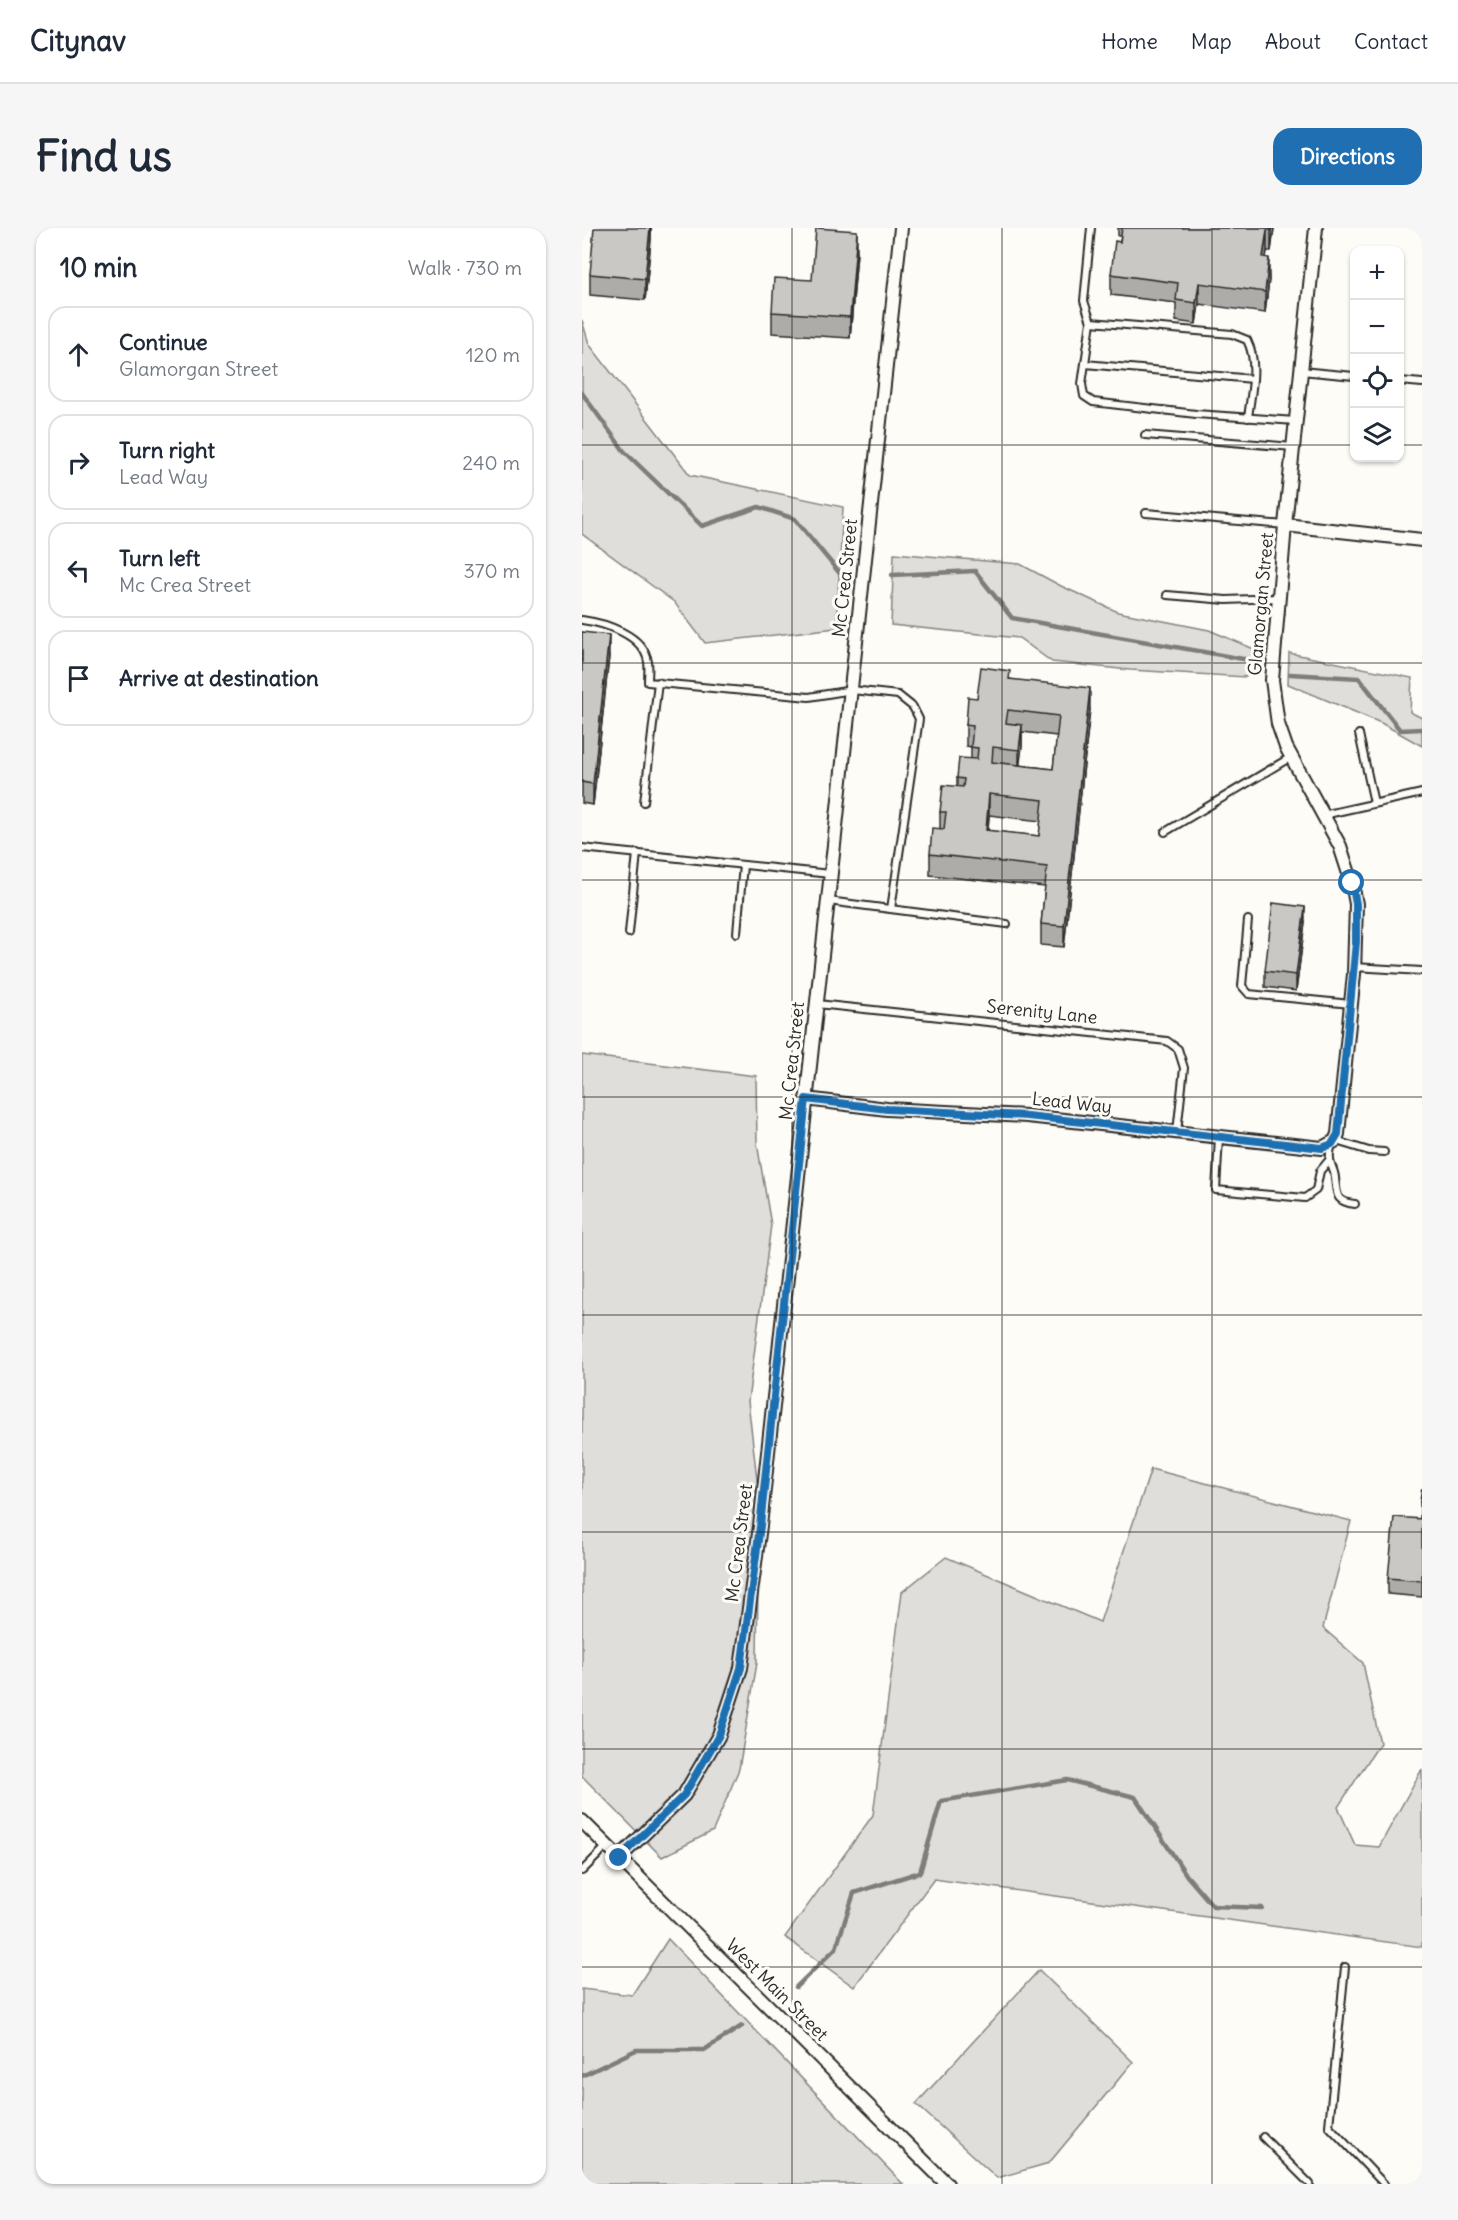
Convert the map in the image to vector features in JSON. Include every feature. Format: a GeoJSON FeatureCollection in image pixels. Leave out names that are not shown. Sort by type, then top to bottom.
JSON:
{"type":"FeatureCollection","features":[{"type":"Feature","properties":{"kind":"street","name":"Mc Crea Street"},"geometry":{"type":"LineString","coordinates":[[619,1858],[684,1795],[719,1735],[741,1668],[760,1526],[901,228]]}},
{"type":"Feature","properties":{"kind":"street","name":"Glamorgan Street"},"geometry":{"type":"LineString","coordinates":[[1316,228],[1272,666],[1273,699],[1278,724],[1291,757],[1340,846],[1352,883],[1357,920],[1338,1134],[1334,1143]]}},
{"type":"Feature","properties":{"kind":"street"},"geometry":{"type":"LineString","coordinates":[[1285,525],[1422,540]]}},
{"type":"Feature","properties":{"kind":"street","name":"Lead Way"},"geometry":{"type":"LineString","coordinates":[[806,1099],[887,1109],[1027,1116],[1322,1148],[1334,1143]]}},
{"type":"Feature","properties":{"kind":"street","name":"West Main Street"},"geometry":{"type":"LineString","coordinates":[[582,1821],[947,2184]]}},
{"type":"Feature","properties":{"kind":"lane"},"geometry":{"type":"LineString","coordinates":[[1091,228],[1084,301],[1091,322],[1082,384],[1084,396],[1093,402],[1196,414],[1296,421]]}},
{"type":"Feature","properties":{"kind":"lane"},"geometry":{"type":"LineString","coordinates":[[1091,322],[1233,334],[1247,340],[1253,352],[1253,379],[1248,418]]}},
{"type":"Feature","properties":{"kind":"lane"},"geometry":{"type":"LineString","coordinates":[[1085,364],[1253,379]]}},
{"type":"Feature","properties":{"kind":"lane"},"geometry":{"type":"LineString","coordinates":[[1301,371],[1350,376]]}},
{"type":"Feature","properties":{"kind":"lane"},"geometry":{"type":"LineString","coordinates":[[1404,381],[1422,383]]}},
{"type":"Feature","properties":{"kind":"lane"},"geometry":{"type":"LineString","coordinates":[[1146,435],[1293,447]]}},
{"type":"Feature","properties":{"kind":"lane"},"geometry":{"type":"LineString","coordinates":[[1146,513],[1285,525]]}},
{"type":"Feature","properties":{"kind":"lane"},"geometry":{"type":"LineString","coordinates":[[1167,595],[1226,600],[1278,598]]}},
{"type":"Feature","properties":{"kind":"lane"},"geometry":{"type":"LineString","coordinates":[[582,620],[598,622],[619,630],[642,647],[648,661],[648,682],[809,697],[852,690],[898,695],[913,707],[919,719],[891,909]]}},
{"type":"Feature","properties":{"kind":"lane"},"geometry":{"type":"LineString","coordinates":[[644,802],[658,682]]}},
{"type":"Feature","properties":{"kind":"lane"},"geometry":{"type":"LineString","coordinates":[[1359,734],[1374,803]]}},
{"type":"Feature","properties":{"kind":"lane"},"geometry":{"type":"LineString","coordinates":[[1165,832],[1291,757]]}},
{"type":"Feature","properties":{"kind":"lane"},"geometry":{"type":"LineString","coordinates":[[1323,815],[1422,793]]}},
{"type":"Feature","properties":{"kind":"lane"},"geometry":{"type":"LineString","coordinates":[[582,848],[831,874]]}},
{"type":"Feature","properties":{"kind":"lane"},"geometry":{"type":"LineString","coordinates":[[629,933],[637,854]]}},
{"type":"Feature","properties":{"kind":"lane"},"geometry":{"type":"LineString","coordinates":[[737,933],[743,865]]}},
{"type":"Feature","properties":{"kind":"lane"},"geometry":{"type":"LineString","coordinates":[[828,901],[1007,924]]}},
{"type":"Feature","properties":{"kind":"lane"},"geometry":{"type":"LineString","coordinates":[[1248,920],[1242,986],[1249,994],[1351,1004]]}},
{"type":"Feature","properties":{"kind":"lane"},"geometry":{"type":"LineString","coordinates":[[1354,967],[1422,971]]}},
{"type":"Feature","properties":{"kind":"lane","name":"Serenity Lane"},"geometry":{"type":"LineString","coordinates":[[816,1004],[1167,1041],[1178,1049],[1184,1068],[1176,1132]]}},
{"type":"Feature","properties":{"kind":"lane"},"geometry":{"type":"LineString","coordinates":[[1219,1137],[1216,1190],[1305,1198],[1316,1190],[1320,1171],[1330,1159],[1334,1143],[1384,1152]]}},
{"type":"Feature","properties":{"kind":"lane"},"geometry":{"type":"LineString","coordinates":[[1330,1159],[1336,1177],[1337,1195],[1345,1202],[1356,1204]]}},
{"type":"Feature","properties":{"kind":"lane"},"geometry":{"type":"LineString","coordinates":[[582,1871],[607,1846]]}},
{"type":"Feature","properties":{"kind":"lane"},"geometry":{"type":"LineString","coordinates":[[1345,1967],[1329,2126],[1384,2184]]}},
{"type":"Feature","properties":{"kind":"lane"},"geometry":{"type":"LineString","coordinates":[[1263,2137],[1310,2184]]}},
{"type":"Feature","properties":{"kind":"shaded area"},"geometry":{"type":"Polygon","coordinates":[[[582,320],[589,344],[690,475],[843,507],[836,628],[705,643],[674,602],[582,534],[582,320]]]}},
{"type":"Feature","properties":{"kind":"shaded area"},"geometry":{"type":"Polygon","coordinates":[[[894,553],[1020,564],[1118,612],[1209,630],[1254,649],[1246,677],[1130,670],[1052,662],[1019,638],[891,625],[894,553]]]}},
{"type":"Feature","properties":{"kind":"shaded area"},"geometry":{"type":"Polygon","coordinates":[[[1289,653],[1412,678],[1410,712],[1422,718],[1422,746],[1381,723],[1288,684],[1289,653]]]}},
{"type":"Feature","properties":{"kind":"shaded area"},"geometry":{"type":"Polygon","coordinates":[[[582,1055],[756,1076],[757,1143],[771,1225],[748,1401],[759,1497],[757,1663],[739,1769],[713,1831],[662,1857],[582,1776],[582,1055]]]}},
{"type":"Feature","properties":{"kind":"shaded area"},"geometry":{"type":"Polygon","coordinates":[[[1151,1469],[1351,1521],[1323,1628],[1363,1663],[1380,1743],[1338,1807],[1355,1845],[1379,1847],[1422,1769],[1422,1947],[934,1879],[854,1987],[785,1937],[873,1815],[902,1592],[946,1557],[1100,1622],[1151,1469]]]}},
{"type":"Feature","properties":{"kind":"shaded area"},"geometry":{"type":"Polygon","coordinates":[[[668,1939],[903,2184],[582,2184],[582,1989],[632,1995],[668,1939]]]}},
{"type":"Feature","properties":{"kind":"shaded area"},"geometry":{"type":"Polygon","coordinates":[[[1039,1970],[1133,2062],[1049,2163],[997,2178],[916,2104],[1039,1970]]]}},
{"type":"Feature","properties":{"kind":"building"},"geometry":{"type":"Polygon","coordinates":[[[594,228],[650,228],[645,279],[590,274],[594,228]]]}},
{"type":"Feature","properties":{"kind":"building"},"geometry":{"type":"Polygon","coordinates":[[[816,228],[857,231],[850,317],[772,312],[774,278],[812,280],[816,228]]]}},
{"type":"Feature","properties":{"kind":"building"},"geometry":{"type":"Polygon","coordinates":[[[1122,228],[1271,228],[1267,230],[1263,257],[1269,258],[1265,292],[1199,283],[1196,303],[1176,300],[1178,283],[1111,274],[1115,241],[1120,242],[1122,228]]]}},
{"type":"Feature","properties":{"kind":"building"},"geometry":{"type":"Polygon","coordinates":[[[582,632],[609,635],[593,784],[582,782],[582,632]]]}},
{"type":"Feature","properties":{"kind":"building"},"geometry":{"type":"Polygon","coordinates":[[[981,667],[1010,671],[1009,679],[1090,688],[1064,926],[1041,924],[1047,867],[930,854],[932,828],[944,829],[946,812],[940,812],[943,785],[963,787],[964,779],[957,778],[959,758],[977,759],[978,748],[971,747],[973,726],[966,725],[968,697],[977,698],[981,667]],[[1008,710],[1006,723],[1022,725],[1019,750],[993,747],[992,762],[1053,769],[1059,716],[1008,710]],[[989,794],[986,830],[1039,836],[1043,800],[989,794]]]}},
{"type":"Feature","properties":{"kind":"building"},"geometry":{"type":"Polygon","coordinates":[[[1273,903],[1305,907],[1296,975],[1265,971],[1273,903]]]}},
{"type":"Feature","properties":{"kind":"building"},"geometry":{"type":"Polygon","coordinates":[[[1394,1517],[1422,1519],[1422,1581],[1388,1578],[1394,1517]]]}},
{"type":"Feature","properties":{"kind":"waterway"},"geometry":{"type":"LineString","coordinates":[[582,393],[624,451],[702,526],[759,507],[795,519],[842,576]]}},
{"type":"Feature","properties":{"kind":"waterway"},"geometry":{"type":"LineString","coordinates":[[892,575],[975,571],[1012,618],[1249,660]]}},
{"type":"Feature","properties":{"kind":"waterway"},"geometry":{"type":"LineString","coordinates":[[1290,674],[1359,678],[1400,730],[1422,729]]}},
{"type":"Feature","properties":{"kind":"waterway"},"geometry":{"type":"LineString","coordinates":[[796,1987],[836,1948],[854,1893],[920,1872],[941,1801],[1067,1780],[1135,1797],[1187,1876],[1213,1906],[1262,1908]]}},
{"type":"Feature","properties":{"kind":"waterway"},"geometry":{"type":"LineString","coordinates":[[582,2076],[636,2050],[704,2050],[742,2026]]}},
{"type":"Feature","properties":{"kind":"route"},"geometry":{"type":"LineString","coordinates":[[619,1858],[684,1795],[719,1735],[741,1668],[760,1526],[806,1099],[887,1109],[1027,1116],[1322,1148],[1332,1144],[1338,1134],[1356,942],[1356,904],[1352,883]]}}]}
